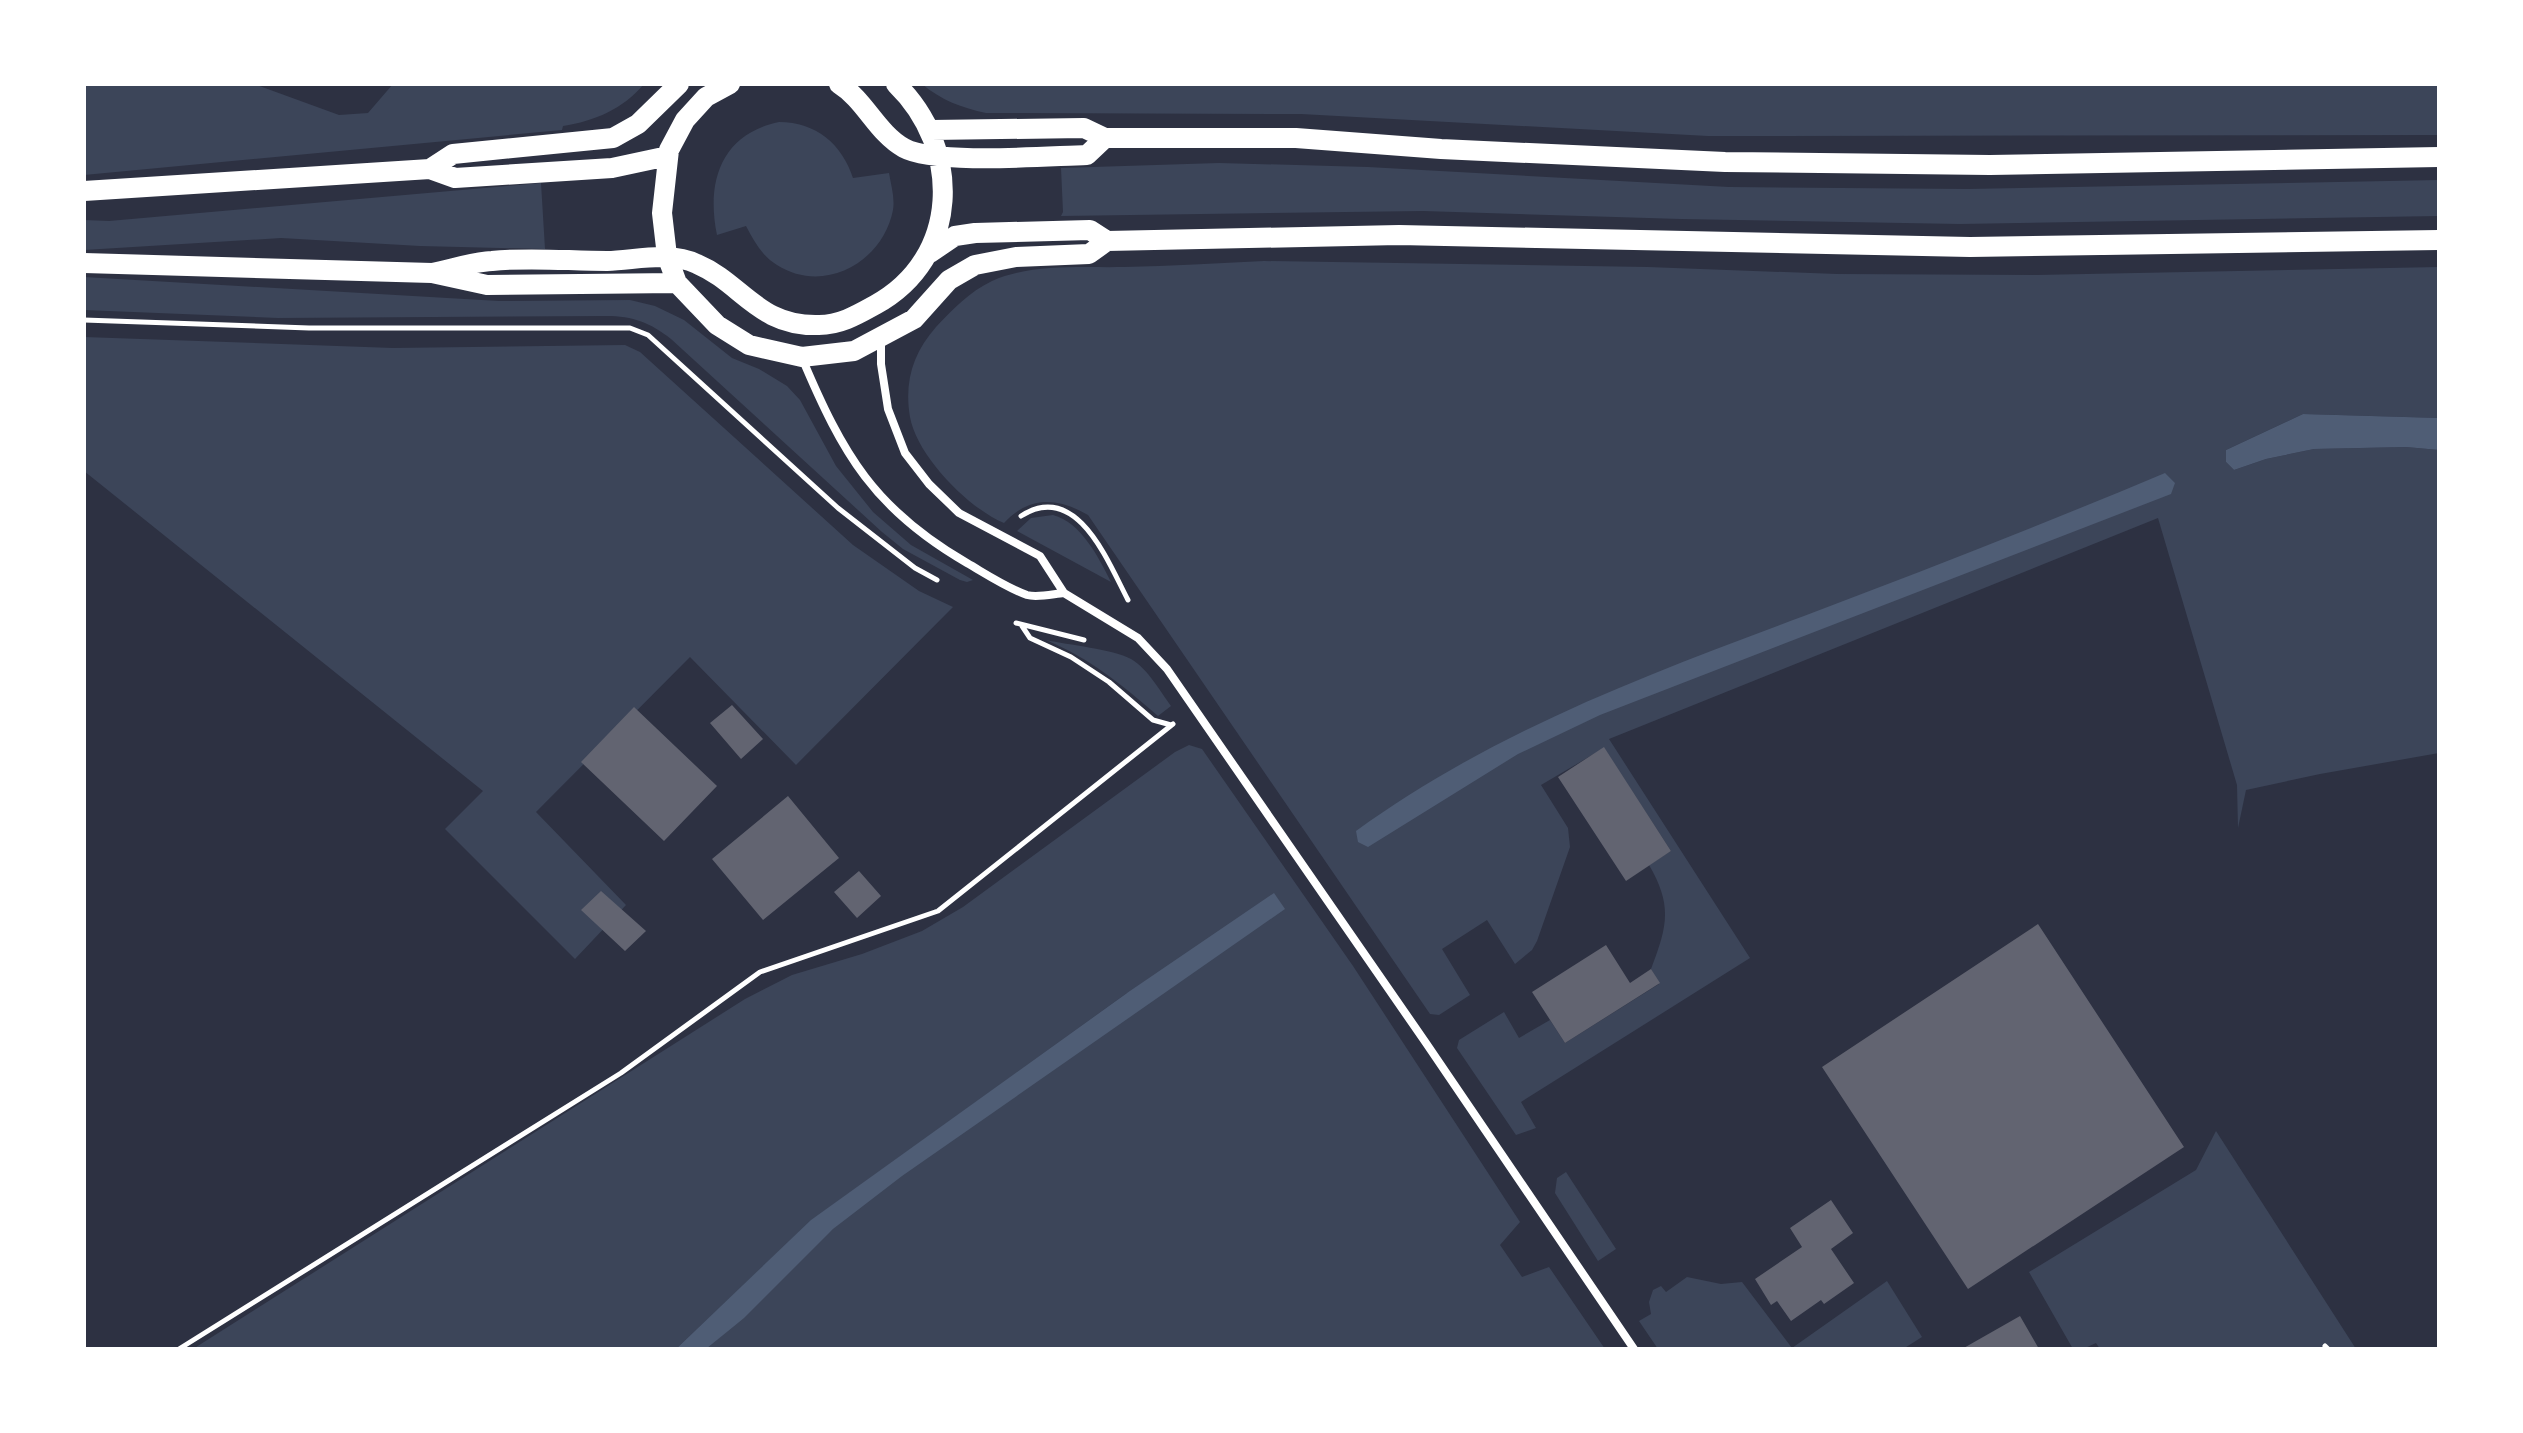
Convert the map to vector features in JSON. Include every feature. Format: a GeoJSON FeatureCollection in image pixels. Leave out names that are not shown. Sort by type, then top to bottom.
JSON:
{"type":"FeatureCollection","features":[{"type":"Feature","properties":{"kind":"main road"},"geometry":{"type":"LineString","coordinates":[[730,84],[706,97],[685,120],[668,156],[662,213],[667,256],[677,283],[717,325],[749,345],[802,357],[854,351],[914,319],[949,280],[975,265],[1016,257],[1089,254],[1107,241]]}},
{"type":"Feature","properties":{"kind":"main road"},"geometry":{"type":"LineString","coordinates":[[839,84],[850,91],[890,137],[919,153],[940,156],[1087,155],[1105,138]]}},
{"type":"Feature","properties":{"kind":"main road"},"geometry":{"type":"LineString","coordinates":[[896,84],[911,99],[931,130],[940,156],[940,222],[930,253]]}},
{"type":"Feature","properties":{"kind":"main road"},"geometry":{"type":"LineString","coordinates":[[430,169],[453,154],[613,138],[638,124],[672,90]]}},
{"type":"Feature","properties":{"kind":"main road"},"geometry":{"type":"LineString","coordinates":[[931,130],[1084,128],[1105,138],[1296,138],[1441,149],[1725,162],[1990,165],[2439,157]]}},
{"type":"Feature","properties":{"kind":"main road"},"geometry":{"type":"LineString","coordinates":[[84,191],[430,169],[455,178],[612,168],[668,156]]}},
{"type":"Feature","properties":{"kind":"main road"},"geometry":{"type":"LineString","coordinates":[[432,273],[490,261],[607,261],[667,256],[700,265],[750,303],[781,320],[818,325],[847,320],[881,302],[908,282],[930,253],[955,236],[975,233],[1090,230],[1107,241],[1399,235],[1970,247],[2439,240]]}},
{"type":"Feature","properties":{"kind":"main road"},"geometry":{"type":"LineString","coordinates":[[84,263],[432,273],[487,285],[677,283]]}},
{"type":"Feature","properties":{"kind":"main road"},"geometry":{"type":"LineString","coordinates":[[881,302],[881,337]]}},
{"type":"Feature","properties":{"kind":"street"},"geometry":{"type":"LineString","coordinates":[[881,337],[881,364],[888,409],[905,453],[929,484],[959,513],[1040,556],[1064,593],[1138,638],[1167,669],[1634,1349]]}},
{"type":"Feature","properties":{"kind":"street"},"geometry":{"type":"LineString","coordinates":[[802,357],[828,419],[863,477],[893,511],[933,543],[1029,596],[1064,593]]}},
{"type":"Feature","properties":{"kind":"path"},"geometry":{"type":"LineString","coordinates":[[84,320],[309,328],[630,328],[648,335],[838,508],[915,568],[942,583]]}},
{"type":"Feature","properties":{"kind":"path"},"geometry":{"type":"LineString","coordinates":[[1021,626],[1030,638],[1071,657],[1109,682],[1153,720],[1215,739]]}},
{"type":"Feature","properties":{"kind":"path"},"geometry":{"type":"LineString","coordinates":[[179,1349],[621,1073],[760,972],[938,911],[1194,710]]}},
{"type":"Feature","properties":{"kind":"shaded area"},"geometry":{"type":"Polygon","coordinates":[[[84,84],[254,84],[339,115],[368,113],[393,84],[644,84],[618,107],[586,121],[563,126],[562,130],[84,175],[84,84]]]}},
{"type":"Feature","properties":{"kind":"shaded area"},"geometry":{"type":"Polygon","coordinates":[[[922,84],[2439,84],[2439,135],[1708,136],[1301,114],[986,113],[952,103],[922,84]]]}},
{"type":"Feature","properties":{"kind":"shaded area"},"geometry":{"type":"Polygon","coordinates":[[[779,122],[805,126],[826,137],[842,155],[853,178],[889,173],[893,210],[887,229],[877,245],[849,268],[814,276],[795,273],[767,257],[746,226],[717,235],[714,197],[722,163],[743,137],[779,122]]]}},
{"type":"Feature","properties":{"kind":"shaded area"},"geometry":{"type":"Polygon","coordinates":[[[1219,163],[1368,167],[1729,187],[1968,189],[2439,180],[2439,216],[1960,224],[1423,211],[1061,216],[1061,168],[1219,163]]]}},
{"type":"Feature","properties":{"kind":"shaded area"},"geometry":{"type":"Polygon","coordinates":[[[541,183],[545,249],[281,238],[84,250],[84,220],[109,221],[541,183]]]}},
{"type":"Feature","properties":{"kind":"shaded area"},"geometry":{"type":"Polygon","coordinates":[[[1264,261],[1648,267],[1837,274],[2036,275],[2439,267],[2439,418],[2303,414],[2226,450],[2226,462],[2234,470],[2266,459],[2314,449],[2406,447],[2439,450],[2439,753],[2246,790],[2238,828],[2237,785],[2158,518],[1609,739],[1750,958],[1521,1102],[1536,1128],[1516,1135],[1457,1048],[1459,1040],[1504,1012],[1519,1038],[1550,1020],[1565,1043],[1659,984],[1651,969],[1664,928],[1664,905],[1649,865],[1671,851],[1604,748],[1541,785],[1568,828],[1570,847],[1532,950],[1515,964],[1487,920],[1442,949],[1470,995],[1439,1015],[1430,1014],[1088,515],[1065,505],[1044,502],[1023,508],[1004,523],[990,516],[960,493],[933,464],[910,417],[908,392],[912,369],[921,347],[955,307],[992,281],[1024,271],[1057,268],[1264,261]]]}},
{"type":"Feature","properties":{"kind":"shaded area"},"geometry":{"type":"Polygon","coordinates":[[[84,277],[499,301],[630,300],[655,306],[684,320],[732,358],[759,369],[787,386],[800,400],[836,466],[873,512],[911,545],[973,580],[960,580],[903,549],[671,339],[641,322],[606,316],[278,318],[84,310],[84,277]]]}},
{"type":"Feature","properties":{"kind":"shaded area"},"geometry":{"type":"Polygon","coordinates":[[[84,337],[393,348],[625,345],[640,352],[853,545],[919,591],[953,607],[796,765],[690,657],[536,812],[626,905],[575,959],[445,829],[483,791],[84,471],[84,337]]]}},
{"type":"Feature","properties":{"kind":"shaded area"},"geometry":{"type":"Polygon","coordinates":[[[2303,414],[2439,418],[2439,450],[2406,447],[2314,449],[2266,459],[2234,470],[2226,462],[2226,450],[2303,414]]]}},
{"type":"Feature","properties":{"kind":"shaded area"},"geometry":{"type":"Polygon","coordinates":[[[2165,473],[2175,483],[2171,494],[1600,715],[1518,754],[1368,847],[1358,842],[1356,831],[1408,796],[1461,764],[1572,708],[2165,473]]]}},
{"type":"Feature","properties":{"kind":"shaded area"},"geometry":{"type":"Polygon","coordinates":[[[1053,515],[1080,533],[1095,552],[1111,582],[1017,531],[1031,518],[1053,515]]]}},
{"type":"Feature","properties":{"kind":"shaded area"},"geometry":{"type":"Polygon","coordinates":[[[1046,640],[1102,650],[1131,659],[1148,674],[1171,706],[1158,716],[1105,673],[1046,640]]]}},
{"type":"Feature","properties":{"kind":"shaded area"},"geometry":{"type":"Polygon","coordinates":[[[1189,745],[1202,749],[1353,966],[1520,1222],[1500,1245],[1522,1277],[1549,1267],[1605,1349],[706,1349],[818,1242],[870,1199],[1123,1020],[1127,993],[812,1220],[676,1349],[193,1349],[745,999],[792,975],[862,954],[922,931],[963,907],[1175,752],[1189,745]]]}},
{"type":"Feature","properties":{"kind":"shaded area"},"geometry":{"type":"Polygon","coordinates":[[[1274,893],[1285,909],[902,1176],[833,1229],[744,1318],[706,1349],[676,1349],[811,1220],[1127,993],[1274,893]]]}},
{"type":"Feature","properties":{"kind":"shaded area"},"geometry":{"type":"Polygon","coordinates":[[[2216,1131],[2356,1349],[2100,1349],[2096,1343],[2083,1349],[2073,1349],[2029,1272],[2196,1170],[2216,1131]]]}},
{"type":"Feature","properties":{"kind":"shaded area"},"geometry":{"type":"Polygon","coordinates":[[[1566,1172],[1616,1249],[1598,1261],[1555,1193],[1557,1178],[1566,1172]]]}},
{"type":"Feature","properties":{"kind":"shaded area"},"geometry":{"type":"Polygon","coordinates":[[[1687,1277],[1721,1284],[1742,1282],[1792,1348],[1887,1281],[1922,1337],[1903,1349],[1658,1349],[1639,1321],[1651,1314],[1649,1302],[1653,1290],[1661,1286],[1666,1292],[1687,1277]]]}},
{"type":"Feature","properties":{"kind":"building"},"geometry":{"type":"Polygon","coordinates":[[[732,705],[763,739],[741,759],[710,723],[732,705]]]}},
{"type":"Feature","properties":{"kind":"building"},"geometry":{"type":"Polygon","coordinates":[[[634,707],[717,786],[664,841],[581,762],[634,707]]]}},
{"type":"Feature","properties":{"kind":"building"},"geometry":{"type":"Polygon","coordinates":[[[1604,747],[1671,851],[1626,881],[1558,777],[1604,747]]]}},
{"type":"Feature","properties":{"kind":"building"},"geometry":{"type":"Polygon","coordinates":[[[788,796],[839,858],[763,920],[712,859],[788,796]]]}},
{"type":"Feature","properties":{"kind":"building"},"geometry":{"type":"Polygon","coordinates":[[[859,871],[881,896],[857,918],[834,892],[859,871]]]}},
{"type":"Feature","properties":{"kind":"building"},"geometry":{"type":"Polygon","coordinates":[[[601,891],[646,931],[625,951],[581,910],[601,891]]]}},
{"type":"Feature","properties":{"kind":"building"},"geometry":{"type":"Polygon","coordinates":[[[2038,924],[2184,1147],[1968,1289],[1822,1067],[2038,924]]]}},
{"type":"Feature","properties":{"kind":"building"},"geometry":{"type":"Polygon","coordinates":[[[1606,945],[1630,983],[1651,969],[1660,983],[1565,1043],[1532,992],[1606,945]]]}},
{"type":"Feature","properties":{"kind":"building"},"geometry":{"type":"Polygon","coordinates":[[[1831,1200],[1853,1233],[1831,1249],[1854,1283],[1824,1304],[1821,1300],[1791,1321],[1777,1301],[1771,1305],[1755,1279],[1802,1247],[1790,1228],[1831,1200]]]}},
{"type":"Feature","properties":{"kind":"building"},"geometry":{"type":"Polygon","coordinates":[[[2020,1316],[2039,1349],[1962,1349],[2020,1316]]]}}]}
